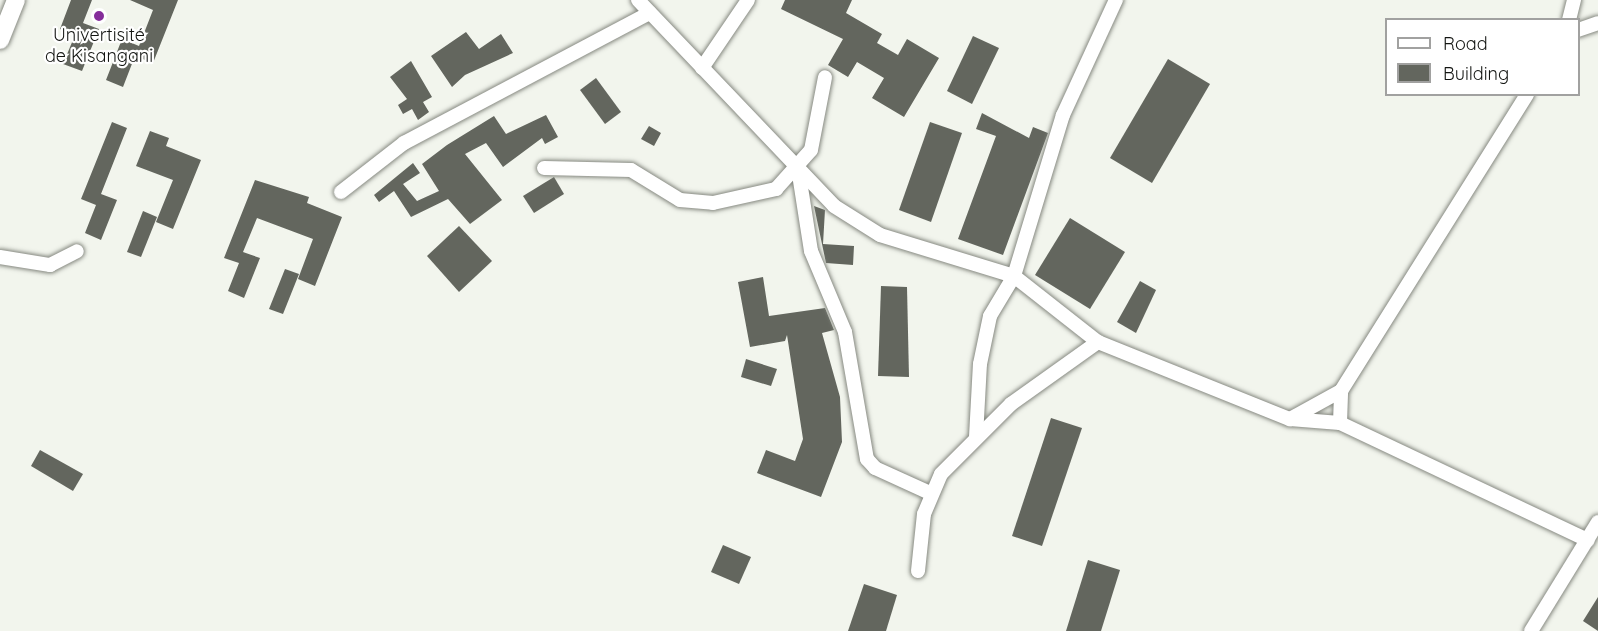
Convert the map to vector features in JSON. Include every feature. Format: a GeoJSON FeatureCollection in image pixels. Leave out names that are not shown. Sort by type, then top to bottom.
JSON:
{"type":"FeatureCollection","features":[{"type":"Feature","properties":{"kind":"main road"},"geometry":{"type":"LineString","coordinates":[[0,40],[16,0]]}},
{"type":"Feature","properties":{"kind":"street"},"geometry":{"type":"LineString","coordinates":[[638,0],[834,206],[880,235],[1014,276],[1098,342],[1290,419],[1340,423],[1588,540]]}},
{"type":"Feature","properties":{"kind":"street"},"geometry":{"type":"LineString","coordinates":[[702,68],[748,0]]}},
{"type":"Feature","properties":{"kind":"street"},"geometry":{"type":"LineString","coordinates":[[976,437],[980,364],[990,316],[1014,276],[1063,115],[1116,0]]}},
{"type":"Feature","properties":{"kind":"street"},"geometry":{"type":"LineString","coordinates":[[1570,18],[1574,0]]}},
{"type":"Feature","properties":{"kind":"street"},"geometry":{"type":"LineString","coordinates":[[340,192],[404,142],[650,13]]}},
{"type":"Feature","properties":{"kind":"street"},"geometry":{"type":"LineString","coordinates":[[1580,29],[1598,23]]}},
{"type":"Feature","properties":{"kind":"street"},"geometry":{"type":"LineString","coordinates":[[544,168],[632,170],[680,200],[713,203],[776,189],[798,168],[811,150],[825,77]]}},
{"type":"Feature","properties":{"kind":"street"},"geometry":{"type":"LineString","coordinates":[[1290,419],[1341,391],[1526,96]]}},
{"type":"Feature","properties":{"kind":"street"},"geometry":{"type":"LineString","coordinates":[[798,168],[811,250],[845,332],[867,459],[875,468],[930,493]]}},
{"type":"Feature","properties":{"kind":"street"},"geometry":{"type":"LineString","coordinates":[[0,257],[50,265],[77,251]]}},
{"type":"Feature","properties":{"kind":"street"},"geometry":{"type":"LineString","coordinates":[[918,571],[930,493],[976,437],[1011,404],[1098,342]]}},
{"type":"Feature","properties":{"kind":"street"},"geometry":{"type":"LineString","coordinates":[[1340,423],[1341,391]]}},
{"type":"Feature","properties":{"kind":"street"},"geometry":{"type":"LineString","coordinates":[[1531,631],[1598,522]]}},
{"type":"Feature","properties":{"kind":"building"},"geometry":{"type":"Polygon","coordinates":[[[71,0],[92,0],[83,23],[99,29],[82,71],[63,64],[75,35],[60,29],[71,0]]]}},
{"type":"Feature","properties":{"kind":"building"},"geometry":{"type":"Polygon","coordinates":[[[130,0],[178,0],[153,63],[135,56],[123,87],[106,80],[122,39],[139,46],[153,10],[130,0]]]}},
{"type":"Feature","properties":{"kind":"building"},"geometry":{"type":"Polygon","coordinates":[[[785,0],[852,0],[846,13],[882,34],[877,43],[898,55],[907,39],[939,58],[904,117],[872,98],[884,78],[857,62],[848,77],[828,65],[843,39],[781,9],[785,0]]]}},
{"type":"Feature","properties":{"kind":"building"},"geometry":{"type":"Polygon","coordinates":[[[466,32],[479,49],[501,34],[513,53],[465,75],[452,87],[431,56],[466,32]]]}},
{"type":"Feature","properties":{"kind":"building"},"geometry":{"type":"Polygon","coordinates":[[[973,36],[999,48],[972,104],[947,91],[973,36]]]}},
{"type":"Feature","properties":{"kind":"building"},"geometry":{"type":"Polygon","coordinates":[[[1168,59],[1210,84],[1152,183],[1110,158],[1168,59]]]}},
{"type":"Feature","properties":{"kind":"building"},"geometry":{"type":"Polygon","coordinates":[[[411,61],[432,97],[423,102],[429,112],[418,120],[412,109],[403,114],[398,105],[407,99],[390,77],[411,61]]]}},
{"type":"Feature","properties":{"kind":"building"},"geometry":{"type":"Polygon","coordinates":[[[596,78],[621,112],[605,124],[580,90],[596,78]]]}},
{"type":"Feature","properties":{"kind":"building"},"geometry":{"type":"Polygon","coordinates":[[[982,113],[1029,138],[1033,127],[1048,133],[1003,255],[958,239],[996,136],[976,129],[982,113]]]}},
{"type":"Feature","properties":{"kind":"building"},"geometry":{"type":"Polygon","coordinates":[[[546,115],[558,137],[545,144],[542,138],[503,167],[486,143],[465,154],[502,200],[470,224],[448,199],[411,217],[394,191],[379,202],[374,195],[413,163],[420,173],[403,184],[417,201],[439,191],[422,164],[447,145],[494,116],[506,134],[546,115]]]}},
{"type":"Feature","properties":{"kind":"building"},"geometry":{"type":"Polygon","coordinates":[[[112,122],[127,128],[101,194],[117,200],[101,240],[85,233],[96,205],[81,199],[112,122]]]}},
{"type":"Feature","properties":{"kind":"building"},"geometry":{"type":"Polygon","coordinates":[[[930,122],[962,133],[931,222],[899,210],[930,122]]]}},
{"type":"Feature","properties":{"kind":"building"},"geometry":{"type":"Polygon","coordinates":[[[649,126],[661,133],[654,146],[641,139],[649,126]]]}},
{"type":"Feature","properties":{"kind":"building"},"geometry":{"type":"Polygon","coordinates":[[[150,131],[169,138],[166,146],[201,160],[173,229],[156,222],[173,180],[136,166],[150,131]]]}},
{"type":"Feature","properties":{"kind":"building"},"geometry":{"type":"Polygon","coordinates":[[[554,177],[564,194],[534,213],[523,196],[554,177]]]}},
{"type":"Feature","properties":{"kind":"building"},"geometry":{"type":"Polygon","coordinates":[[[255,180],[309,197],[307,203],[342,217],[315,286],[298,279],[313,239],[257,218],[243,252],[260,258],[244,298],[228,291],[239,263],[224,258],[255,180]]]}},
{"type":"Feature","properties":{"kind":"building"},"geometry":{"type":"Polygon","coordinates":[[[814,206],[825,210],[823,244],[854,246],[853,265],[826,263],[814,206]]]}},
{"type":"Feature","properties":{"kind":"building"},"geometry":{"type":"Polygon","coordinates":[[[143,211],[157,217],[141,257],[127,252],[143,211]]]}},
{"type":"Feature","properties":{"kind":"building"},"geometry":{"type":"Polygon","coordinates":[[[1070,218],[1125,252],[1090,309],[1035,275],[1070,218]]]}},
{"type":"Feature","properties":{"kind":"building"},"geometry":{"type":"Polygon","coordinates":[[[459,226],[492,261],[459,292],[427,256],[459,226]]]}},
{"type":"Feature","properties":{"kind":"building"},"geometry":{"type":"Polygon","coordinates":[[[285,269],[299,274],[283,314],[269,309],[285,269]]]}},
{"type":"Feature","properties":{"kind":"building"},"geometry":{"type":"Polygon","coordinates":[[[763,277],[769,316],[825,308],[834,330],[822,333],[840,397],[842,442],[821,497],[757,473],[766,450],[795,461],[803,439],[787,335],[785,341],[750,347],[738,282],[763,277]]]}},
{"type":"Feature","properties":{"kind":"building"},"geometry":{"type":"Polygon","coordinates":[[[1140,281],[1156,290],[1136,333],[1117,322],[1140,281]]]}},
{"type":"Feature","properties":{"kind":"building"},"geometry":{"type":"Polygon","coordinates":[[[881,286],[907,287],[909,377],[878,376],[881,286]]]}},
{"type":"Feature","properties":{"kind":"building"},"geometry":{"type":"Polygon","coordinates":[[[746,359],[777,369],[771,386],[741,377],[746,359]]]}},
{"type":"Feature","properties":{"kind":"building"},"geometry":{"type":"Polygon","coordinates":[[[1051,418],[1082,428],[1042,546],[1012,536],[1051,418]]]}},
{"type":"Feature","properties":{"kind":"building"},"geometry":{"type":"Polygon","coordinates":[[[40,450],[83,474],[73,491],[31,466],[40,450]]]}},
{"type":"Feature","properties":{"kind":"building"},"geometry":{"type":"Polygon","coordinates":[[[723,545],[751,557],[739,584],[711,572],[723,545]]]}},
{"type":"Feature","properties":{"kind":"building"},"geometry":{"type":"Polygon","coordinates":[[[1088,560],[1120,570],[1101,631],[1066,631],[1088,560]]]}},
{"type":"Feature","properties":{"kind":"building"},"geometry":{"type":"Polygon","coordinates":[[[864,584],[897,595],[886,631],[848,631],[864,584]]]}},
{"type":"Feature","properties":{"kind":"building"},"geometry":{"type":"Polygon","coordinates":[[[1598,597],[1598,631],[1583,621],[1598,597]]]}},
{"type":"Feature","properties":{"kind":"place","name":"Univertisité de Kisangani"},"geometry":{"type":"Point","coordinates":[99,16]}}]}
